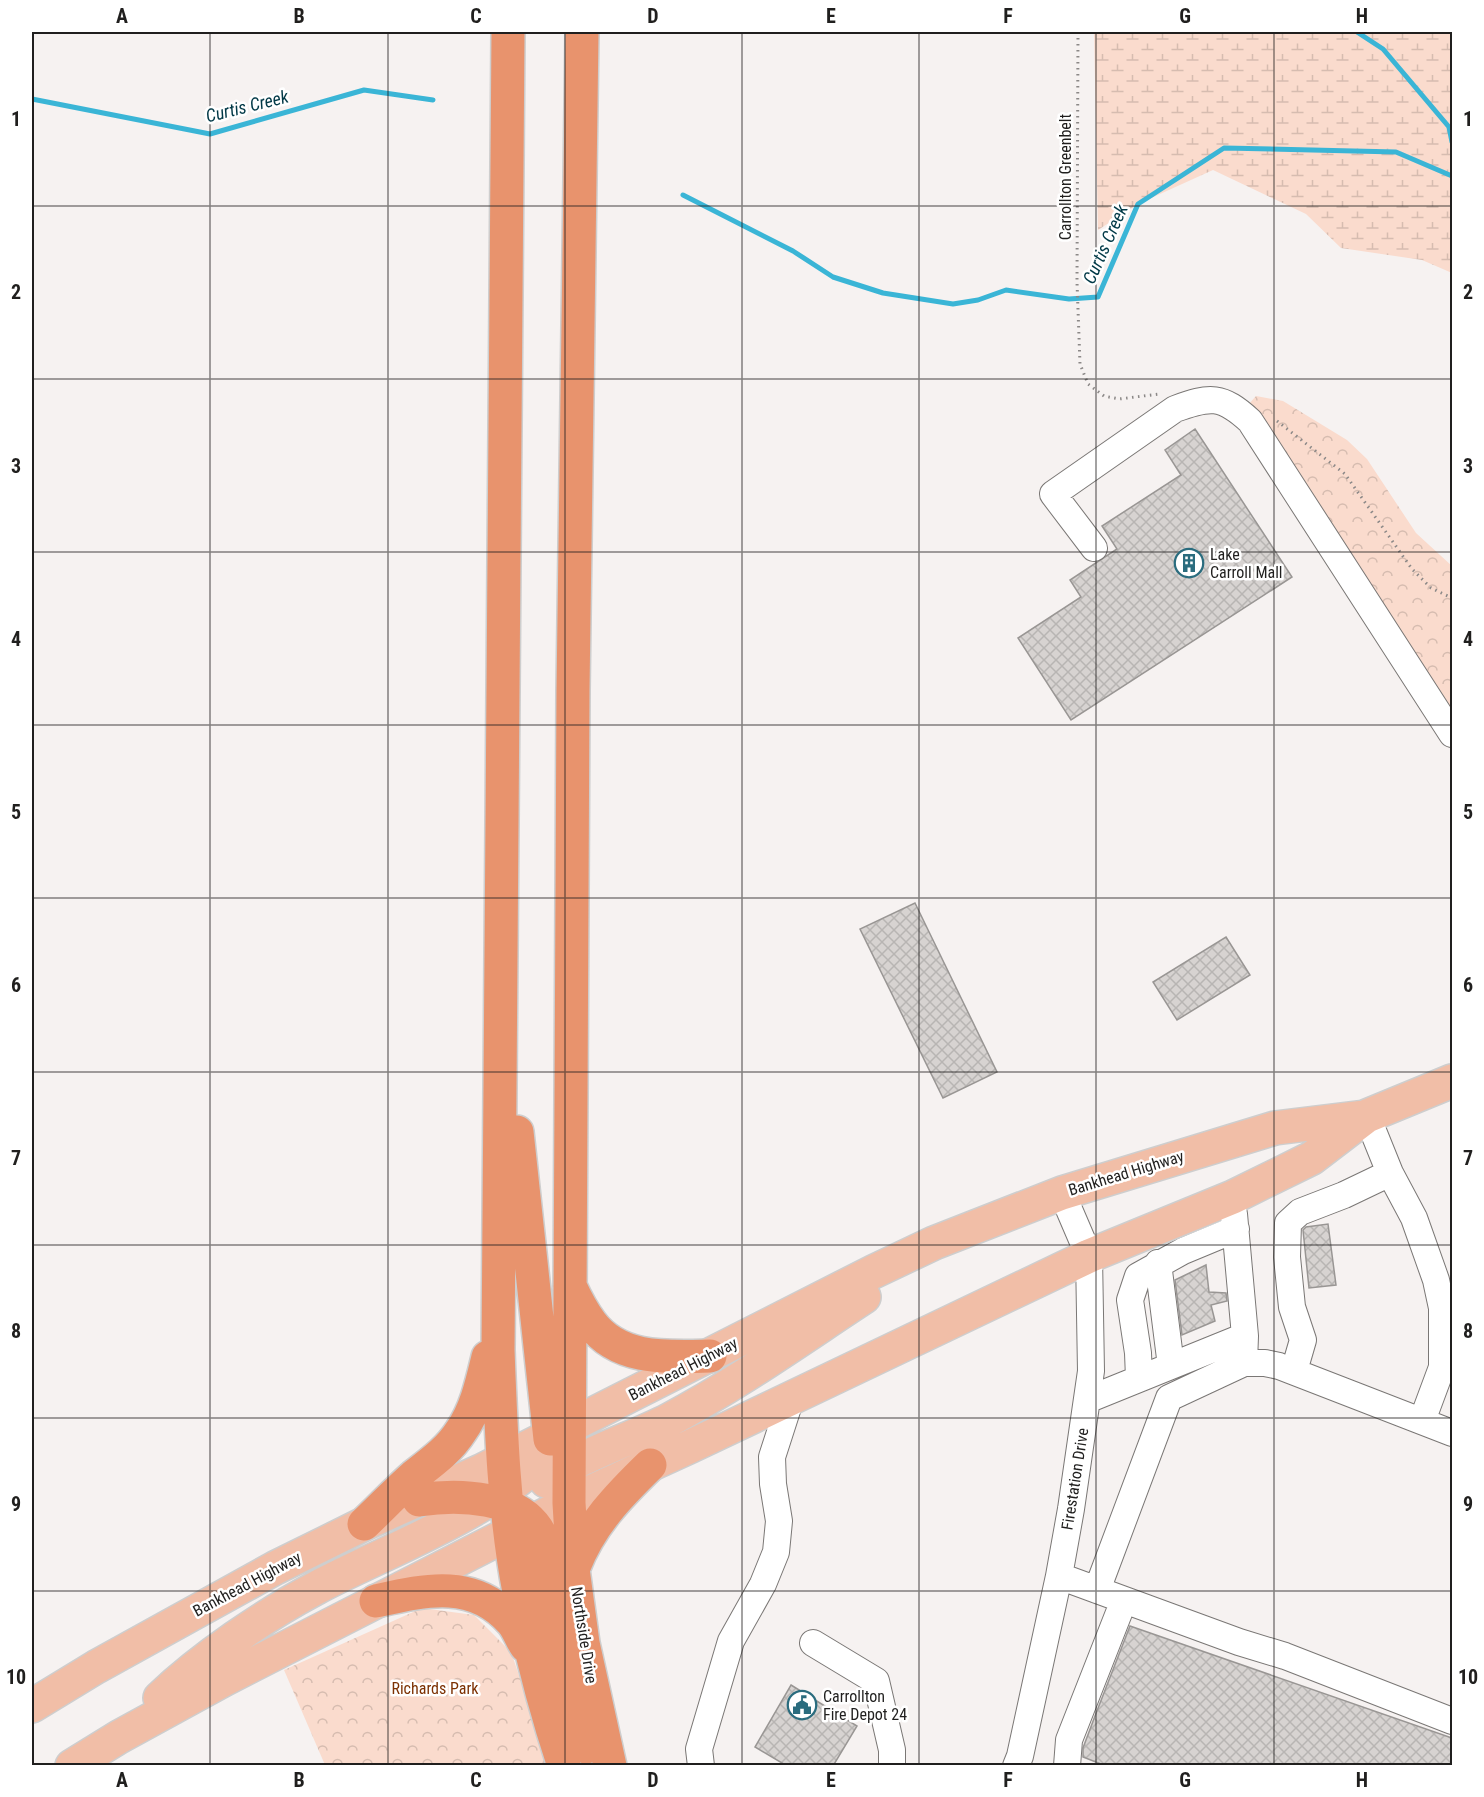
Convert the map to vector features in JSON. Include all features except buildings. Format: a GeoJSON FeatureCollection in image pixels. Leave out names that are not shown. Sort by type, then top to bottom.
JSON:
{"type":"FeatureCollection","features":[{"type":"Feature","properties":{"kind":"highway"},"geometry":{"type":"LineString","coordinates":[[508,32],[498,1321],[509,1503],[519,1590],[533,1659],[564,1766]]}},
{"type":"Feature","properties":{"kind":"highway"},"geometry":{"type":"LineString","coordinates":[[560,1459],[570,1286],[573,703],[582,32]]}},
{"type":"Feature","properties":{"kind":"highway"},"geometry":{"type":"LineString","coordinates":[[501,952],[507,1051],[560,1459]]}},
{"type":"Feature","properties":{"kind":"highway"},"geometry":{"type":"LineString","coordinates":[[570,1286],[591,1324],[615,1344],[654,1357],[710,1356]]}},
{"type":"Feature","properties":{"kind":"highway"},"geometry":{"type":"LineString","coordinates":[[364,1524],[413,1477],[446,1452],[463,1430],[476,1403],[498,1321]]}},
{"type":"Feature","properties":{"kind":"highway","name":"Northside Drive"},"geometry":{"type":"LineString","coordinates":[[560,1459],[583,1643],[610,1766]]}},
{"type":"Feature","properties":{"kind":"highway"},"geometry":{"type":"LineString","coordinates":[[573,1569],[595,1525],[622,1492],[650,1465]]}},
{"type":"Feature","properties":{"kind":"highway"},"geometry":{"type":"LineString","coordinates":[[420,1500],[464,1497],[509,1503],[541,1536],[570,1699],[592,1766]]}},
{"type":"Feature","properties":{"kind":"highway"},"geometry":{"type":"LineString","coordinates":[[376,1601],[419,1591],[466,1592],[492,1604],[512,1622],[533,1659]]}},
{"type":"Feature","properties":{"kind":"main road","name":"Bankhead Highway"},"geometry":{"type":"LineString","coordinates":[[72,1766],[119,1737],[225,1679],[376,1601],[509,1503],[560,1459],[710,1356],[873,1272],[952,1236],[1062,1193],[1275,1128],[1367,1116],[1452,1081]]}},
{"type":"Feature","properties":{"kind":"main road","name":"Bankhead Highway"},"geometry":{"type":"LineString","coordinates":[[36,1707],[190,1614],[275,1568],[364,1524],[420,1500],[509,1503],[560,1459],[650,1465],[1089,1256],[1233,1197],[1312,1158],[1367,1116]]}},
{"type":"Feature","properties":{"kind":"main road"},"geometry":{"type":"LineString","coordinates":[[560,1459],[666,1421],[714,1396],[878,1287],[919,1256],[952,1236]]}},
{"type":"Feature","properties":{"kind":"main road"},"geometry":{"type":"LineString","coordinates":[[119,1737],[177,1682],[278,1610],[316,1588],[443,1525],[509,1503]]}},
{"type":"Feature","properties":{"kind":"street"},"geometry":{"type":"LineString","coordinates":[[1094,548],[1053,494],[1175,409],[1197,401],[1217,400],[1233,405],[1250,421],[1452,734]]}},
{"type":"Feature","properties":{"kind":"street"},"geometry":{"type":"LineString","coordinates":[[1367,1116],[1390,1173],[1414,1218],[1436,1280],[1442,1308],[1442,1367]]}},
{"type":"Feature","properties":{"kind":"street"},"geometry":{"type":"LineString","coordinates":[[1294,1371],[1302,1340],[1292,1307],[1287,1257],[1288,1222],[1300,1212],[1344,1195],[1390,1173]]}},
{"type":"Feature","properties":{"kind":"street","name":"Firestation Drive"},"geometry":{"type":"LineString","coordinates":[[1016,1766],[1059,1576],[1091,1371],[1089,1256],[1062,1193]]}},
{"type":"Feature","properties":{"kind":"street"},"geometry":{"type":"LineString","coordinates":[[1233,1197],[1245,1336],[1244,1363]]}},
{"type":"Feature","properties":{"kind":"street"},"geometry":{"type":"LineString","coordinates":[[1156,1372],[1138,1353],[1130,1300],[1138,1276],[1158,1263],[1236,1229]]}},
{"type":"Feature","properties":{"kind":"street"},"geometry":{"type":"LineString","coordinates":[[1156,1372],[1158,1263]]}},
{"type":"Feature","properties":{"kind":"street"},"geometry":{"type":"LineString","coordinates":[[1087,1400],[1245,1336]]}},
{"type":"Feature","properties":{"kind":"street"},"geometry":{"type":"LineString","coordinates":[[1422,1421],[1452,1339]]}},
{"type":"Feature","properties":{"kind":"street"},"geometry":{"type":"LineString","coordinates":[[1097,1590],[1169,1398],[1244,1363],[1265,1363],[1294,1371],[1452,1433]]}},
{"type":"Feature","properties":{"kind":"street"},"geometry":{"type":"LineString","coordinates":[[701,1766],[699,1749],[731,1641],[763,1584],[776,1552],[779,1521],[773,1484],[772,1457],[791,1398]]}},
{"type":"Feature","properties":{"kind":"street"},"geometry":{"type":"LineString","coordinates":[[1059,1576],[1239,1642],[1285,1656],[1452,1721]]}},
{"type":"Feature","properties":{"kind":"street"},"geometry":{"type":"LineString","coordinates":[[1067,1766],[1069,1740],[1124,1600]]}},
{"type":"Feature","properties":{"kind":"street"},"geometry":{"type":"LineString","coordinates":[[813,1643],[876,1681],[892,1750],[892,1766]]}},
{"type":"Feature","properties":{"kind":"path","name":"Carrollton Greenbelt"},"geometry":{"type":"LineString","coordinates":[[1078,32],[1078,322]]}},
{"type":"Feature","properties":{"kind":"green space"},"geometry":{"type":"Polygon","coordinates":[[[1094,32],[1452,32],[1452,273],[1422,260],[1341,248],[1306,214],[1213,170],[1138,204],[1098,230],[1094,32]]]}},
{"type":"Feature","properties":{"kind":"green space"},"geometry":{"type":"Polygon","coordinates":[[[1256,396],[1283,401],[1347,440],[1367,459],[1416,533],[1452,566],[1452,710],[1250,421],[1248,405],[1256,396]]]}},
{"type":"Feature","properties":{"kind":"green space","name":"Richards Park"},"geometry":{"type":"Polygon","coordinates":[[[422,1608],[474,1615],[511,1652],[550,1765],[325,1765],[284,1670],[422,1608]]]}},
{"type":"Feature","properties":{"kind":"waterway"},"geometry":{"type":"LineString","coordinates":[[1357,32],[1383,49],[1449,127],[1452,142]]}},
{"type":"Feature","properties":{"kind":"waterway","name":"Curtis Creek"},"geometry":{"type":"LineString","coordinates":[[32,99],[210,134],[364,90],[433,100]]}},
{"type":"Feature","properties":{"kind":"waterway","name":"Curtis Creek"},"geometry":{"type":"LineString","coordinates":[[683,195],[793,251],[833,277],[883,293],[953,304],[978,300],[1006,290],[1069,299],[1098,297],[1138,204],[1224,148],[1396,152],[1452,176]]}},
{"type":"Feature","properties":{"kind":"place","name":"Lake Carroll Mall"},"geometry":{"type":"Point","coordinates":[1189,563]}},
{"type":"Feature","properties":{"kind":"place","name":"Carrollton Fire Depot 24"},"geometry":{"type":"Point","coordinates":[802,1705]}}]}
